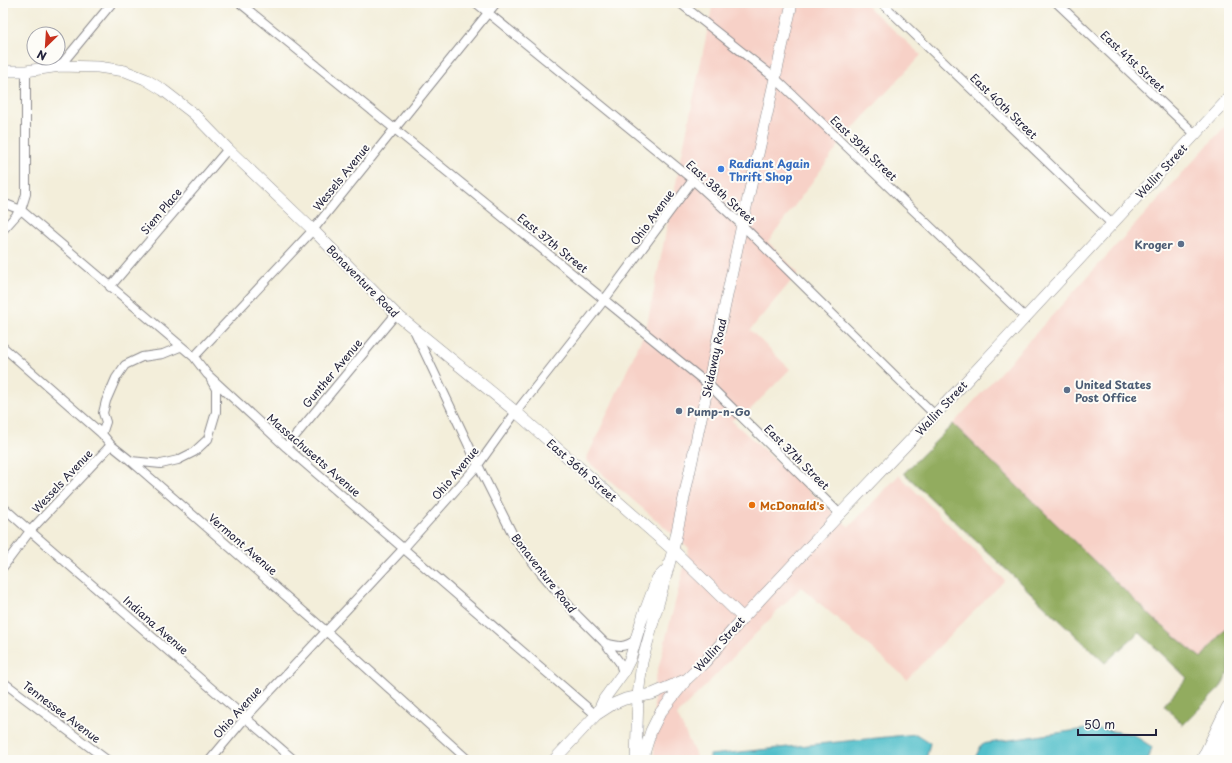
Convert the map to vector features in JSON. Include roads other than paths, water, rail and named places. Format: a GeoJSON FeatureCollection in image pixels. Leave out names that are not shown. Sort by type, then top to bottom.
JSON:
{"type":"FeatureCollection","features":[{"type":"Feature","properties":{"kind":"highway"},"geometry":{"type":"LineString","coordinates":[[1204,760],[1229,708]]}},
{"type":"Feature","properties":{"kind":"highway"},"geometry":{"type":"LineString","coordinates":[[1217,760],[1229,736]]}},
{"type":"Feature","properties":{"kind":"main road","name":"Skidaway Road"},"geometry":{"type":"LineString","coordinates":[[636,760],[638,696],[642,662],[673,550],[742,225],[792,3]]}},
{"type":"Feature","properties":{"kind":"main road","name":"Bonaventure Road"},"geometry":{"type":"LineString","coordinates":[[3,71],[26,71],[60,66],[98,67],[125,71],[145,79],[164,90],[194,114],[415,331]]}},
{"type":"Feature","properties":{"kind":"main road","name":"Wallin Street"},"geometry":{"type":"LineString","coordinates":[[596,715],[613,704],[625,699],[652,694],[687,679],[705,662],[743,618],[1026,318],[1229,98]]}},
{"type":"Feature","properties":{"kind":"main road","name":"East 36th Street"},"geometry":{"type":"LineString","coordinates":[[415,331],[516,412],[673,550],[743,618]]}},
{"type":"Feature","properties":{"kind":"main road"},"geometry":{"type":"LineString","coordinates":[[554,760],[596,715],[604,699],[623,673],[630,659],[641,622],[657,579],[668,568]]}},
{"type":"Feature","properties":{"kind":"main road"},"geometry":{"type":"LineString","coordinates":[[642,760],[650,731],[660,712],[687,679]]}},
{"type":"Feature","properties":{"kind":"street"},"geometry":{"type":"LineString","coordinates":[[66,59],[112,3]]}},
{"type":"Feature","properties":{"kind":"street","name":"East 37th Street"},"geometry":{"type":"LineString","coordinates":[[240,3],[709,385],[840,514]]}},
{"type":"Feature","properties":{"kind":"street","name":"East 38th Street"},"geometry":{"type":"LineString","coordinates":[[476,3],[693,180],[742,225],[935,415]]}},
{"type":"Feature","properties":{"kind":"street","name":"Wessels Avenue"},"geometry":{"type":"LineString","coordinates":[[194,357],[312,230],[496,3]]}},
{"type":"Feature","properties":{"kind":"street","name":"East 39th Street"},"geometry":{"type":"LineString","coordinates":[[680,3],[775,78],[1026,318]]}},
{"type":"Feature","properties":{"kind":"street","name":"East 40th Street"},"geometry":{"type":"LineString","coordinates":[[882,3],[1112,224]]}},
{"type":"Feature","properties":{"kind":"street","name":"East 41st Street"},"geometry":{"type":"LineString","coordinates":[[1057,3],[1195,134]]}},
{"type":"Feature","properties":{"kind":"street"},"geometry":{"type":"LineString","coordinates":[[3,230],[21,210],[26,194],[26,71]]}},
{"type":"Feature","properties":{"kind":"street","name":"Siem Place"},"geometry":{"type":"LineString","coordinates":[[110,287],[228,149]]}},
{"type":"Feature","properties":{"kind":"street","name":"Ohio Avenue"},"geometry":{"type":"LineString","coordinates":[[210,760],[246,717],[404,548],[478,465],[516,412],[605,299],[693,180]]}},
{"type":"Feature","properties":{"kind":"street","name":"Massachusetts Avenue"},"geometry":{"type":"LineString","coordinates":[[3,203],[21,210],[194,357],[207,374],[286,446],[596,715]]}},
{"type":"Feature","properties":{"kind":"street","name":"Gunther Avenue"},"geometry":{"type":"LineString","coordinates":[[286,446],[396,314]]}},
{"type":"Feature","properties":{"kind":"street","name":"Bonaventure Road"},"geometry":{"type":"LineString","coordinates":[[415,331],[478,465],[515,539],[541,573],[577,615],[606,643],[620,663],[623,673]]}},
{"type":"Feature","properties":{"kind":"street"},"geometry":{"type":"LineString","coordinates":[[102,434],[106,422],[103,414],[106,401],[116,378],[125,365],[142,357],[163,354],[180,346]]}},
{"type":"Feature","properties":{"kind":"street","name":"Vermont Avenue"},"geometry":{"type":"LineString","coordinates":[[3,347],[102,434],[111,445],[326,632],[468,760]]}},
{"type":"Feature","properties":{"kind":"street"},"geometry":{"type":"LineString","coordinates":[[131,461],[160,464],[178,460],[194,452],[208,439],[216,412],[216,389],[207,374]]}},
{"type":"Feature","properties":{"kind":"street","name":"Wessels Avenue"},"geometry":{"type":"LineString","coordinates":[[3,567],[30,531],[111,445]]}},
{"type":"Feature","properties":{"kind":"street","name":"Indiana Avenue"},"geometry":{"type":"LineString","coordinates":[[3,506],[294,760]]}},
{"type":"Feature","properties":{"kind":"street"},"geometry":{"type":"LineString","coordinates":[[606,643],[619,647],[627,646],[636,640]]}},
{"type":"Feature","properties":{"kind":"street","name":"Tennessee Avenue"},"geometry":{"type":"LineString","coordinates":[[3,682],[107,760]]}},
{"type":"Feature","properties":{"kind":"water"},"geometry":{"type":"Polygon","coordinates":[[[1092,728],[1132,734],[1152,747],[1148,760],[974,760],[982,744],[1092,728]]]}},
{"type":"Feature","properties":{"kind":"water"},"geometry":{"type":"Polygon","coordinates":[[[916,734],[930,743],[926,760],[710,760],[710,755],[916,734]]]}},
{"type":"Feature","properties":{"kind":"place","name":"Radiant Again Thrift Shop"},"geometry":{"type":"Point","coordinates":[721,169]}},
{"type":"Feature","properties":{"kind":"place","name":"Kroger"},"geometry":{"type":"Point","coordinates":[1181,244]}},
{"type":"Feature","properties":{"kind":"place","name":"United States Post Office"},"geometry":{"type":"Point","coordinates":[1067,390]}},
{"type":"Feature","properties":{"kind":"place","name":"Pump-n-Go"},"geometry":{"type":"Point","coordinates":[679,411]}},
{"type":"Feature","properties":{"kind":"place","name":"McDonald's"},"geometry":{"type":"Point","coordinates":[752,505]}}]}
